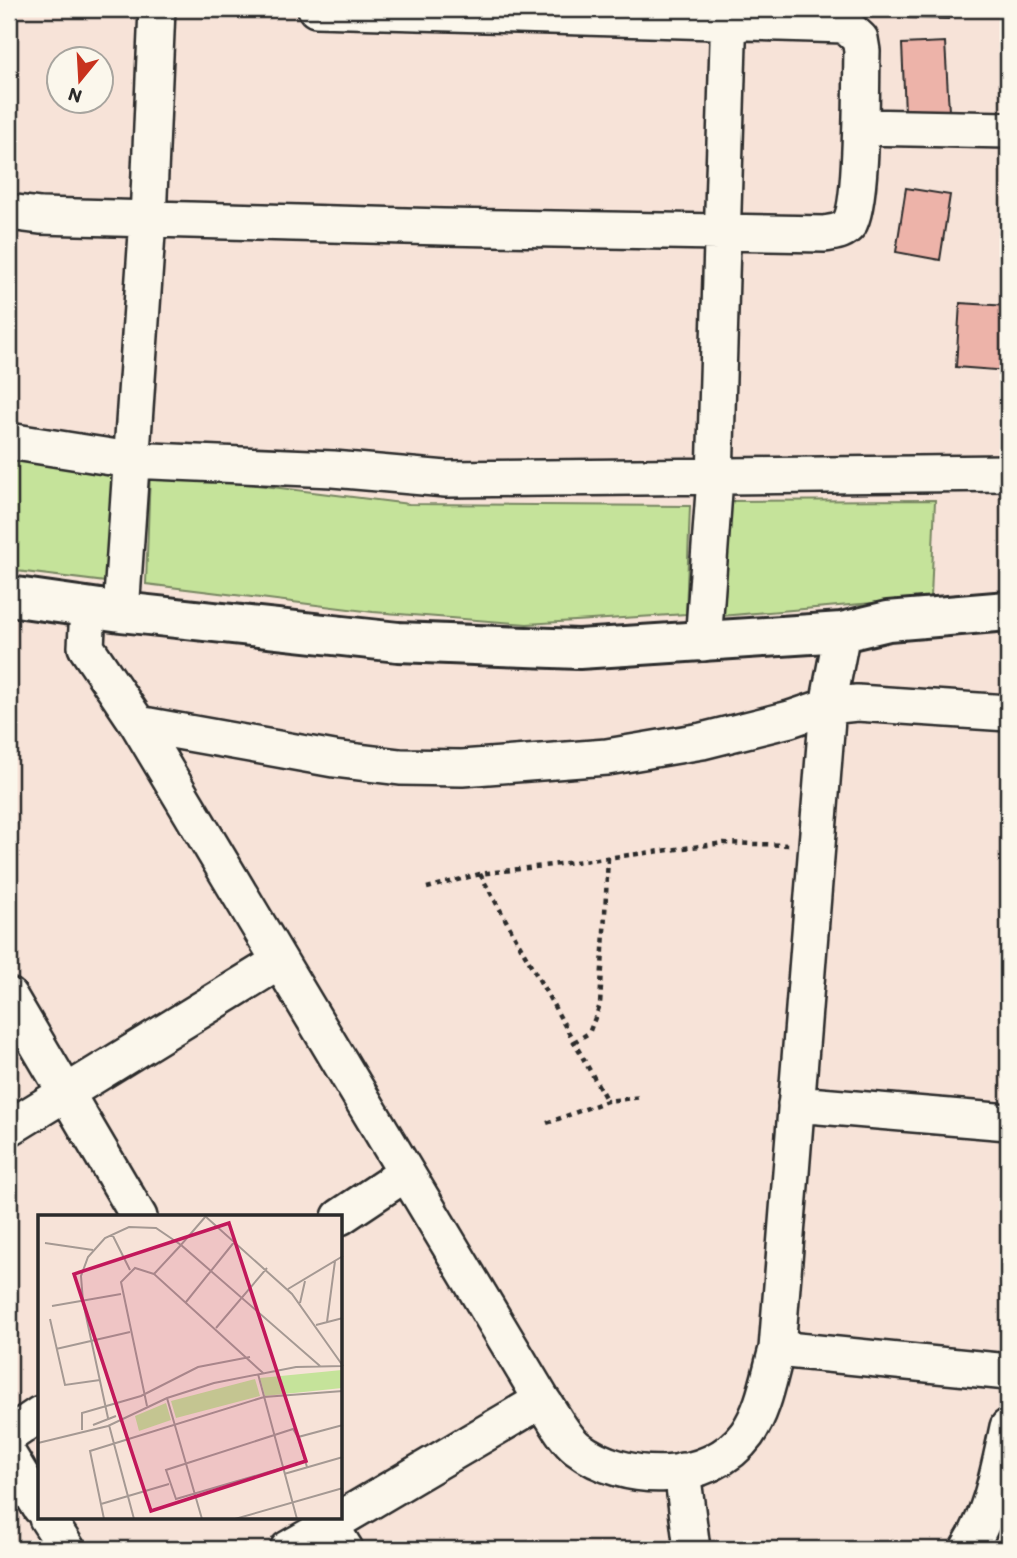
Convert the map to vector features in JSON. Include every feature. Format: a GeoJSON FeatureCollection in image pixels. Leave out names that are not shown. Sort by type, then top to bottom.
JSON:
{"type":"FeatureCollection","features":[{"type":"Feature","properties":{"kind":"main road"},"geometry":{"type":"LineString","coordinates":[[9,596],[105,610],[411,643],[579,649],[842,632],[889,637],[1007,628]]}},
{"type":"Feature","properties":{"kind":"street"},"geometry":{"type":"LineString","coordinates":[[157,9],[148,219],[130,460],[105,610],[86,647],[138,724],[278,963],[542,1400],[576,1447],[610,1466],[646,1475],[682,1471],[721,1459],[746,1436],[757,1416],[777,1349],[828,706],[842,632]]}},
{"type":"Feature","properties":{"kind":"street"},"geometry":{"type":"LineString","coordinates":[[9,212],[148,219],[825,234],[840,231],[847,226],[855,204],[861,127],[862,51],[860,39],[854,31],[832,22],[728,14],[316,9]]}},
{"type":"Feature","properties":{"kind":"street"},"geometry":{"type":"LineString","coordinates":[[704,643],[715,478],[728,14]]}},
{"type":"Feature","properties":{"kind":"street"},"geometry":{"type":"LineString","coordinates":[[861,127],[1008,130]]}},
{"type":"Feature","properties":{"kind":"street"},"geometry":{"type":"LineString","coordinates":[[9,441],[130,460],[333,469],[446,480],[1008,473]]}},
{"type":"Feature","properties":{"kind":"street"},"geometry":{"type":"LineString","coordinates":[[138,724],[334,759],[400,767],[462,768],[607,757],[749,730],[828,706],[857,703],[1008,713]]}},
{"type":"Feature","properties":{"kind":"street"},"geometry":{"type":"LineString","coordinates":[[9,1128],[278,963]]}},
{"type":"Feature","properties":{"kind":"street"},"geometry":{"type":"LineString","coordinates":[[9,996],[138,1215]]}},
{"type":"Feature","properties":{"kind":"street"},"geometry":{"type":"LineString","coordinates":[[796,1104],[1008,1122]]}},
{"type":"Feature","properties":{"kind":"street"},"geometry":{"type":"LineString","coordinates":[[343,1215],[406,1173]]}},
{"type":"Feature","properties":{"kind":"street"},"geometry":{"type":"LineString","coordinates":[[777,1349],[1008,1372]]}},
{"type":"Feature","properties":{"kind":"street"},"geometry":{"type":"LineString","coordinates":[[288,1549],[334,1531],[542,1400]]}},
{"type":"Feature","properties":{"kind":"street"},"geometry":{"type":"LineString","coordinates":[[9,1435],[38,1415]]}},
{"type":"Feature","properties":{"kind":"street"},"geometry":{"type":"LineString","coordinates":[[968,1549],[981,1530],[994,1491],[1008,1427]]}},
{"type":"Feature","properties":{"kind":"street"},"geometry":{"type":"LineString","coordinates":[[9,1456],[38,1504]]}},
{"type":"Feature","properties":{"kind":"street"},"geometry":{"type":"LineString","coordinates":[[682,1471],[692,1549]]}},
{"type":"Feature","properties":{"kind":"street"},"geometry":{"type":"LineString","coordinates":[[48,1520],[67,1549]]}},
{"type":"Feature","properties":{"kind":"path"},"geometry":{"type":"LineString","coordinates":[[427,888],[480,874],[724,843],[818,846]]}},
{"type":"Feature","properties":{"kind":"path"},"geometry":{"type":"LineString","coordinates":[[574,1042],[589,1032],[600,1005],[608,858]]}},
{"type":"Feature","properties":{"kind":"path"},"geometry":{"type":"LineString","coordinates":[[480,874],[607,1101]]}},
{"type":"Feature","properties":{"kind":"path"},"geometry":{"type":"LineString","coordinates":[[547,1123],[607,1101],[642,1097]]}},
{"type":"Feature","properties":{"kind":"green space"},"geometry":{"type":"Polygon","coordinates":[[[9,452],[119,467],[114,583],[9,570],[9,452]]]}},
{"type":"Feature","properties":{"kind":"green space"},"geometry":{"type":"Polygon","coordinates":[[[150,472],[409,504],[690,506],[686,614],[527,624],[373,612],[146,584],[150,472]]]}},
{"type":"Feature","properties":{"kind":"green space"},"geometry":{"type":"Polygon","coordinates":[[[935,500],[931,598],[721,616],[724,501],[935,500]]]}},
{"type":"Feature","properties":{"kind":"building"},"geometry":{"type":"Polygon","coordinates":[[[908,9],[948,9],[948,19],[908,18],[908,9]]]}},
{"type":"Feature","properties":{"kind":"building"},"geometry":{"type":"Polygon","coordinates":[[[945,42],[949,111],[905,112],[902,44],[945,42]]]}},
{"type":"Feature","properties":{"kind":"building"},"geometry":{"type":"Polygon","coordinates":[[[906,188],[950,195],[940,260],[896,252],[906,188]]]}},
{"type":"Feature","properties":{"kind":"building"},"geometry":{"type":"Polygon","coordinates":[[[960,303],[1008,306],[1008,371],[956,367],[960,303]]]}}]}
